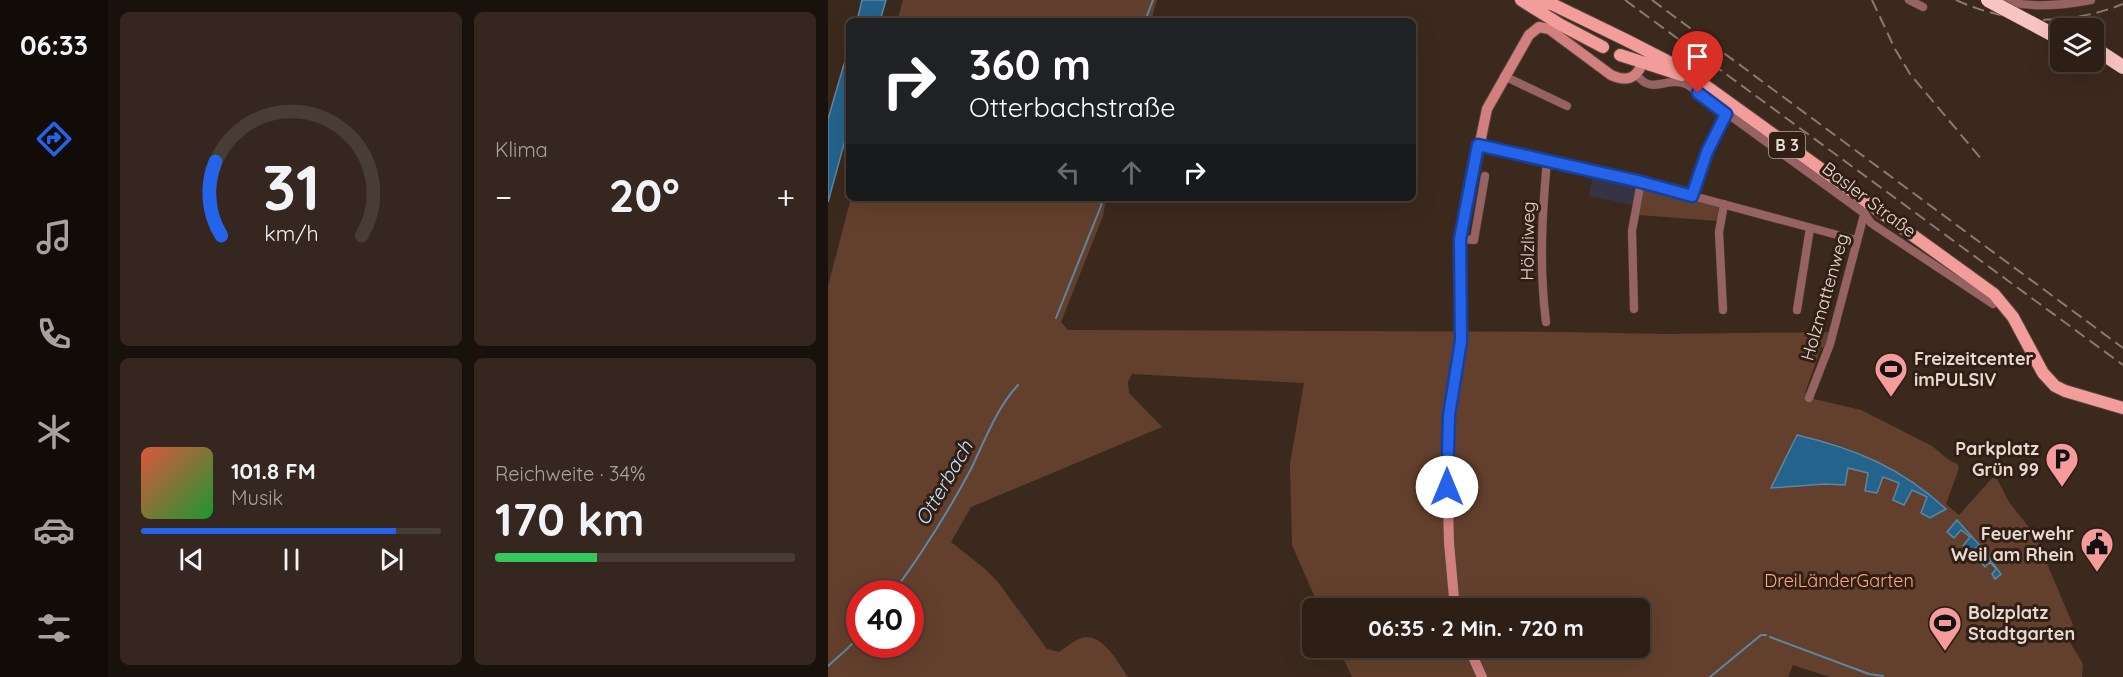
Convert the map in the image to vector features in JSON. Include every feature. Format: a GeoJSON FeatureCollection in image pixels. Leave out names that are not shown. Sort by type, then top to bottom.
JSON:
{"type":"FeatureCollection","features":[{"type":"Feature","properties":{"kind":"highway"},"geometry":{"type":"LineString","coordinates":[[1988,0],[2050,33]]}},
{"type":"Feature","properties":{"kind":"highway"},"geometry":{"type":"LineString","coordinates":[[2007,0],[2050,23]]}},
{"type":"Feature","properties":{"kind":"highway"},"geometry":{"type":"LineString","coordinates":[[2104,57],[2123,67]]}},
{"type":"Feature","properties":{"kind":"highway"},"geometry":{"type":"LineString","coordinates":[[2104,60],[2123,76]]}},
{"type":"Feature","properties":{"kind":"main road"},"geometry":{"type":"LineString","coordinates":[[1530,2],[1548,9],[1561,25],[1603,47]]}},
{"type":"Feature","properties":{"kind":"main road","name":"B 3"},"geometry":{"type":"LineString","coordinates":[[1548,9],[1607,30],[1675,65],[1866,209],[1994,294],[2013,317],[2043,373],[2055,386],[2123,408]]}},
{"type":"Feature","properties":{"kind":"main road"},"geometry":{"type":"LineString","coordinates":[[1640,69],[1647,51]]}},
{"type":"Feature","properties":{"kind":"main road","name":"B 3"},"geometry":{"type":"LineString","coordinates":[[1620,55],[1640,69],[1692,78]]}},
{"type":"Feature","properties":{"kind":"street"},"geometry":{"type":"LineString","coordinates":[[1910,0],[1923,7]]}},
{"type":"Feature","properties":{"kind":"street"},"geometry":{"type":"LineString","coordinates":[[1999,0],[2030,5],[2091,0]]}},
{"type":"Feature","properties":{"kind":"street"},"geometry":{"type":"LineString","coordinates":[[1454,598],[1449,543],[1447,469],[1449,415],[1461,341],[1460,239],[1487,109],[1504,76],[1529,35],[1536,28],[1549,29],[1611,75],[1625,79],[1640,69]]}},
{"type":"Feature","properties":{"kind":"street","name":"Basler Straße"},"geometry":{"type":"LineString","coordinates":[[1640,69],[1644,84],[1649,86],[1681,82],[1866,209],[1870,223],[1993,304]]}},
{"type":"Feature","properties":{"kind":"street"},"geometry":{"type":"LineString","coordinates":[[1504,76],[1567,105]]}},
{"type":"Feature","properties":{"kind":"street"},"geometry":{"type":"LineString","coordinates":[[1692,196],[1707,152],[1726,114]]}},
{"type":"Feature","properties":{"kind":"street"},"geometry":{"type":"LineString","coordinates":[[1478,145],[1641,182],[1856,240]]}},
{"type":"Feature","properties":{"kind":"street","name":"Hölzliweg"},"geometry":{"type":"LineString","coordinates":[[1546,322],[1541,246],[1547,161]]}},
{"type":"Feature","properties":{"kind":"street"},"geometry":{"type":"LineString","coordinates":[[1460,239],[1474,240],[1485,176]]}},
{"type":"Feature","properties":{"kind":"street"},"geometry":{"type":"LineString","coordinates":[[1634,309],[1632,231],[1641,182]]}},
{"type":"Feature","properties":{"kind":"street"},"geometry":{"type":"LineString","coordinates":[[1723,310],[1719,232],[1724,204]]}},
{"type":"Feature","properties":{"kind":"street","name":"Holzmattenweg"},"geometry":{"type":"LineString","coordinates":[[1809,398],[1830,344],[1866,209]]}},
{"type":"Feature","properties":{"kind":"street"},"geometry":{"type":"LineString","coordinates":[[1797,310],[1810,228]]}},
{"type":"Feature","properties":{"kind":"street"},"geometry":{"type":"LineString","coordinates":[[1473,658],[1482,677]]}},
{"type":"Feature","properties":{"kind":"shaded area"},"geometry":{"type":"Polygon","coordinates":[[[1593,174],[1634,184],[1637,188],[1633,205],[1589,196],[1593,174]]]}},
{"type":"Feature","properties":{"kind":"green space"},"geometry":{"type":"Polygon","coordinates":[[[903,0],[1157,0],[1152,18],[898,18],[903,0]]]}},
{"type":"Feature","properties":{"kind":"green space"},"geometry":{"type":"Polygon","coordinates":[[[1644,186],[1718,206],[1718,221],[1638,215],[1644,186]]]}},
{"type":"Feature","properties":{"kind":"green space","name":"DreiLänderGarten"},"geometry":{"type":"Polygon","coordinates":[[[850,201],[1106,201],[1103,216],[1061,322],[1068,330],[1666,334],[1831,332],[1826,348],[1821,347],[1805,393],[1810,395],[1810,398],[1861,410],[1932,446],[1957,464],[1959,468],[1946,504],[1959,515],[1995,475],[2009,502],[2035,535],[2073,625],[2065,634],[2083,664],[2082,677],[1830,677],[1793,665],[1788,677],[1352,677],[1343,658],[1650,658],[1650,598],[1315,598],[1292,545],[1290,464],[1304,383],[1132,374],[1128,382],[1129,393],[1162,427],[971,507],[951,542],[997,581],[1047,649],[1059,652],[1079,639],[1087,637],[1095,639],[1108,649],[1128,677],[828,677],[828,286],[850,201]],[[1796,435],[1771,488],[1844,485],[1848,468],[1868,473],[1866,491],[1877,493],[1883,476],[1899,483],[1904,505],[1912,490],[1946,509],[1931,495],[1896,471],[1836,445],[1796,435]]]}},
{"type":"Feature","properties":{"kind":"water"},"geometry":{"type":"Polygon","coordinates":[[[862,0],[886,0],[881,18],[858,18],[862,0]]]}},
{"type":"Feature","properties":{"kind":"water"},"geometry":{"type":"Polygon","coordinates":[[[846,57],[846,137],[828,202],[828,119],[846,57]]]}},
{"type":"Feature","properties":{"kind":"water"},"geometry":{"type":"Polygon","coordinates":[[[1797,435],[1858,453],[1895,471],[1946,509],[1930,518],[1921,513],[1927,497],[1912,490],[1904,505],[1893,500],[1899,483],[1883,477],[1877,493],[1865,491],[1868,473],[1848,468],[1845,485],[1825,484],[1771,488],[1797,435]]]}},
{"type":"Feature","properties":{"kind":"water"},"geometry":{"type":"Polygon","coordinates":[[[1957,520],[1983,549],[2001,574],[1995,579],[1992,574],[1996,569],[1990,562],[1985,567],[1978,559],[1985,553],[1978,546],[1970,552],[1963,546],[1970,537],[1961,530],[1954,538],[1947,532],[1957,520]]]}},
{"type":"Feature","properties":{"kind":"waterway","name":"Otterbach"},"geometry":{"type":"LineString","coordinates":[[1146,18],[1153,0]]}},
{"type":"Feature","properties":{"kind":"waterway","name":"Otterbach"},"geometry":{"type":"LineString","coordinates":[[1056,318],[1102,201]]}},
{"type":"Feature","properties":{"kind":"waterway","name":"Otterbach"},"geometry":{"type":"LineString","coordinates":[[902,580],[944,517],[971,469],[997,414],[1018,385]]}},
{"type":"Feature","properties":{"kind":"waterway"},"geometry":{"type":"LineString","coordinates":[[1710,677],[1761,635],[1766,635]]}},
{"type":"Feature","properties":{"kind":"waterway"},"geometry":{"type":"LineString","coordinates":[[1770,637],[1869,674],[1883,676]]}},
{"type":"Feature","properties":{"kind":"waterway","name":"Otterbach"},"geometry":{"type":"LineString","coordinates":[[828,666],[846,650]]}},
{"type":"Feature","properties":{"kind":"railway"},"geometry":{"type":"LineString","coordinates":[[1625,0],[2123,365]]}},
{"type":"Feature","properties":{"kind":"railway"},"geometry":{"type":"LineString","coordinates":[[1652,0],[2123,348]]}},
{"type":"Feature","properties":{"kind":"railway"},"geometry":{"type":"LineString","coordinates":[[1872,0],[1895,49],[1910,74],[1983,161]]}},
{"type":"Feature","properties":{"kind":"railway"},"geometry":{"type":"LineString","coordinates":[[1956,0],[1997,14],[2039,20],[2081,16],[2123,4]]}},
{"type":"Feature","properties":{"kind":"place","name":"Freizeitcenter imPULSIV"},"geometry":{"type":"Point","coordinates":[1891,398]}},
{"type":"Feature","properties":{"kind":"place","name":"Parkplatz Grün 99"},"geometry":{"type":"Point","coordinates":[2062,488]}},
{"type":"Feature","properties":{"kind":"place","name":"Feuerwehr Weil am Rhein"},"geometry":{"type":"Point","coordinates":[2097,573]}},
{"type":"Feature","properties":{"kind":"place","name":"Bolzplatz Stadtgarten"},"geometry":{"type":"Point","coordinates":[1945,652]}},
{"type":"Feature","properties":{"kind":"route"},"geometry":{"type":"LineString","coordinates":[[1447,487],[1449,415],[1461,341],[1460,239],[1478,145],[1692,196],[1707,152],[1726,114],[1698,93]]}}]}
